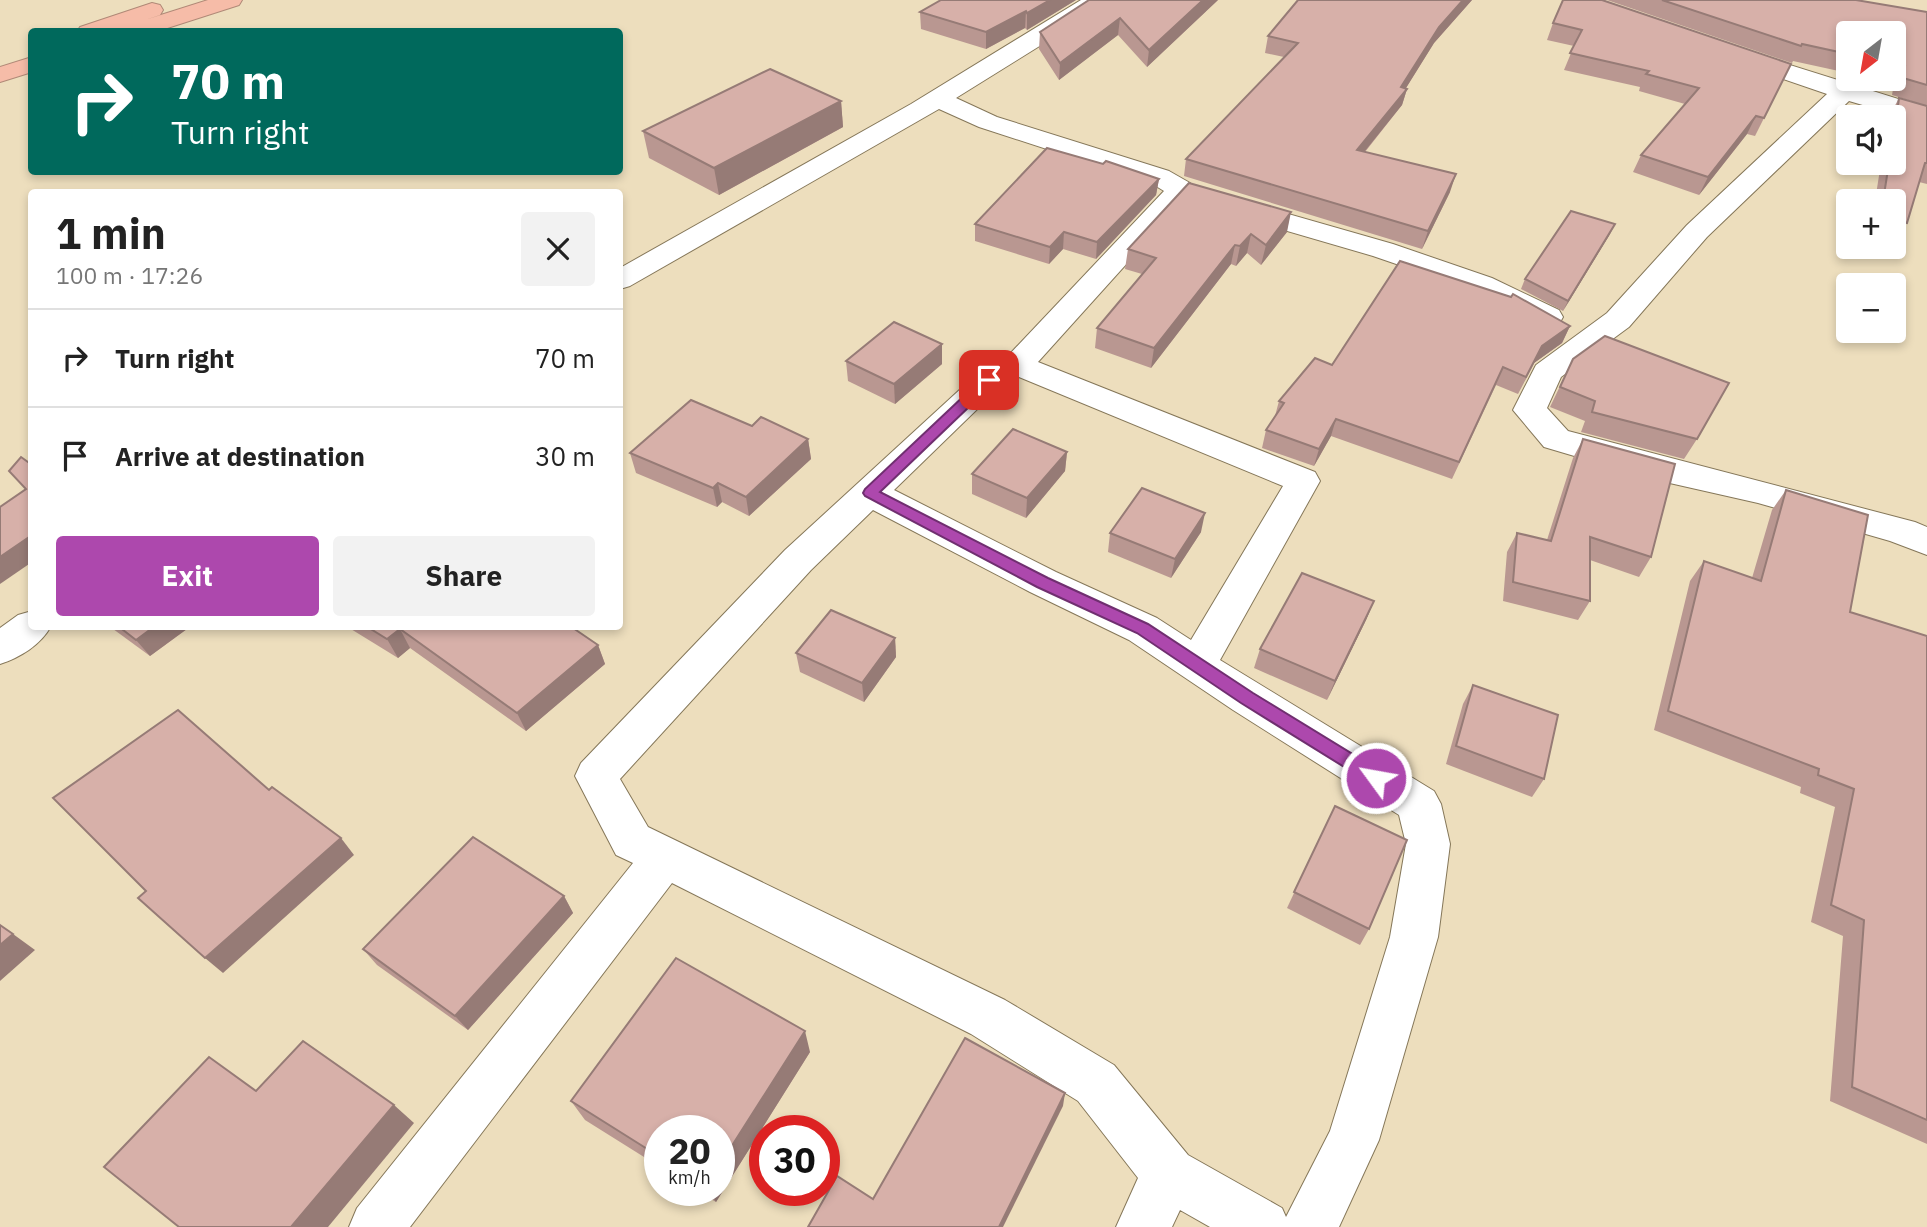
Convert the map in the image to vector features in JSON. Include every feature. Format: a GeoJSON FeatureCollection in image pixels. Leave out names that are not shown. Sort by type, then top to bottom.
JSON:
{"type":"FeatureCollection","features":[{"type":"Feature","properties":{"kind":"highway"},"geometry":{"type":"LineString","coordinates":[[100,28],[183,0]]}},
{"type":"Feature","properties":{"kind":"highway"},"geometry":{"type":"LineString","coordinates":[[143,28],[231,0]]}},
{"type":"Feature","properties":{"kind":"highway"},"geometry":{"type":"LineString","coordinates":[[0,60],[28,51]]}},
{"type":"Feature","properties":{"kind":"highway"},"geometry":{"type":"LineString","coordinates":[[0,75],[28,65]]}},
{"type":"Feature","properties":{"kind":"street"},"geometry":{"type":"LineString","coordinates":[[623,278],[795,182],[1096,0]]}},
{"type":"Feature","properties":{"kind":"street"},"geometry":{"type":"LineString","coordinates":[[1724,51],[1844,92],[1927,116]]}},
{"type":"Feature","properties":{"kind":"street"},"geometry":{"type":"LineString","coordinates":[[1844,92],[1697,231],[1618,320],[1547,372],[1530,410],[1556,439],[1651,467],[1902,531],[1927,542]]}},
{"type":"Feature","properties":{"kind":"street"},"geometry":{"type":"LineString","coordinates":[[936,98],[988,122],[1160,177],[1201,196],[1383,250],[1482,284],[1547,316],[1587,343]]}},
{"type":"Feature","properties":{"kind":"street"},"geometry":{"type":"LineString","coordinates":[[1201,196],[1017,365],[989,380],[797,560],[596,776],[632,841],[989,1017],[1096,1083],[1169,1174],[1263,1227]]}},
{"type":"Feature","properties":{"kind":"street"},"geometry":{"type":"LineString","coordinates":[[1017,365],[1303,481],[1236,601],[1197,664]]}},
{"type":"Feature","properties":{"kind":"street"},"geometry":{"type":"LineString","coordinates":[[870,493],[1043,582],[1143,629],[1419,804],[1428,844],[1414,937],[1353,1140],[1310,1227]]}},
{"type":"Feature","properties":{"kind":"street"},"geometry":{"type":"LineString","coordinates":[[0,649],[28,629]]}},
{"type":"Feature","properties":{"kind":"street"},"geometry":{"type":"LineString","coordinates":[[376,1227],[665,857]]}},
{"type":"Feature","properties":{"kind":"street"},"geometry":{"type":"LineString","coordinates":[[1143,1227],[1169,1174]]}},
{"type":"Feature","properties":{"kind":"building"},"geometry":{"type":"Polygon","coordinates":[[[941,0],[1050,0],[986,32],[920,12],[941,0]]]}},
{"type":"Feature","properties":{"kind":"building"},"geometry":{"type":"Polygon","coordinates":[[[1089,0],[1203,0],[1149,50],[1120,18],[1060,63],[1040,32],[1089,0]]]}},
{"type":"Feature","properties":{"kind":"building"},"geometry":{"type":"Polygon","coordinates":[[[1298,0],[1463,0],[1439,27],[1401,87],[1407,89],[1357,150],[1456,174],[1428,231],[1186,159],[1298,43],[1268,36],[1298,0]]]}},
{"type":"Feature","properties":{"kind":"building"},"geometry":{"type":"Polygon","coordinates":[[[1563,0],[1602,0],[1791,64],[1764,118],[1756,116],[1708,177],[1641,155],[1699,88],[1646,74],[1649,71],[1570,53],[1582,30],[1553,23],[1563,0]]]}},
{"type":"Feature","properties":{"kind":"building"},"geometry":{"type":"Polygon","coordinates":[[[1662,0],[1856,0],[1927,12],[1927,85],[1906,79],[1906,21],[1836,21],[1836,51],[1802,44],[1801,46],[1662,0]]]}},
{"type":"Feature","properties":{"kind":"building"},"geometry":{"type":"Polygon","coordinates":[[[770,69],[841,101],[714,168],[643,131],[770,69]]]}},
{"type":"Feature","properties":{"kind":"building"},"geometry":{"type":"Polygon","coordinates":[[[1899,98],[1927,106],[1927,163],[1907,223],[1906,189],[1885,189],[1887,175],[1906,175],[1906,105],[1898,105],[1899,98]]]}},
{"type":"Feature","properties":{"kind":"building"},"geometry":{"type":"Polygon","coordinates":[[[1047,148],[1103,164],[1106,161],[1159,179],[1097,242],[1064,232],[1050,247],[975,224],[1047,148]]]}},
{"type":"Feature","properties":{"kind":"building"},"geometry":{"type":"Polygon","coordinates":[[[1189,183],[1291,212],[1266,245],[1251,234],[1240,246],[1235,245],[1154,348],[1097,328],[1156,258],[1128,249],[1189,183]]]}},
{"type":"Feature","properties":{"kind":"building"},"geometry":{"type":"Polygon","coordinates":[[[1571,211],[1615,224],[1568,301],[1525,279],[1571,211]]]}},
{"type":"Feature","properties":{"kind":"building"},"geometry":{"type":"Polygon","coordinates":[[[1400,261],[1511,297],[1513,294],[1570,326],[1542,346],[1526,377],[1503,367],[1459,462],[1336,419],[1319,449],[1266,430],[1284,403],[1279,401],[1315,358],[1332,365],[1400,261]]]}},
{"type":"Feature","properties":{"kind":"building"},"geometry":{"type":"Polygon","coordinates":[[[894,322],[942,344],[894,384],[846,361],[894,322]]]}},
{"type":"Feature","properties":{"kind":"building"},"geometry":{"type":"Polygon","coordinates":[[[1605,336],[1729,383],[1697,439],[1592,412],[1595,401],[1560,387],[1573,359],[1605,336]]]}},
{"type":"Feature","properties":{"kind":"building"},"geometry":{"type":"Polygon","coordinates":[[[691,400],[752,426],[761,417],[808,439],[746,497],[718,483],[713,488],[630,453],[691,400]]]}},
{"type":"Feature","properties":{"kind":"building"},"geometry":{"type":"Polygon","coordinates":[[[1013,429],[1067,452],[1027,498],[972,474],[1013,429]]]}},
{"type":"Feature","properties":{"kind":"building"},"geometry":{"type":"Polygon","coordinates":[[[1583,439],[1675,464],[1651,557],[1590,537],[1590,601],[1513,582],[1517,533],[1551,541],[1583,439]]]}},
{"type":"Feature","properties":{"kind":"building"},"geometry":{"type":"Polygon","coordinates":[[[21,457],[28,462],[28,538],[0,557],[0,507],[26,489],[9,471],[21,457]]]}},
{"type":"Feature","properties":{"kind":"building"},"geometry":{"type":"Polygon","coordinates":[[[1142,488],[1205,513],[1175,559],[1110,533],[1142,488]]]}},
{"type":"Feature","properties":{"kind":"building"},"geometry":{"type":"Polygon","coordinates":[[[1786,490],[1868,515],[1850,612],[1927,636],[1927,1120],[1852,1087],[1864,920],[1831,905],[1854,789],[1818,775],[1819,769],[1668,711],[1704,561],[1761,581],[1786,490]]]}},
{"type":"Feature","properties":{"kind":"building"},"geometry":{"type":"Polygon","coordinates":[[[1302,573],[1374,601],[1335,681],[1260,649],[1302,573]]]}},
{"type":"Feature","properties":{"kind":"building"},"geometry":{"type":"Polygon","coordinates":[[[831,610],[895,638],[862,683],[796,653],[831,610]]]}},
{"type":"Feature","properties":{"kind":"building"},"geometry":{"type":"Polygon","coordinates":[[[123,630],[150,630],[136,640],[123,630]]]}},
{"type":"Feature","properties":{"kind":"building"},"geometry":{"type":"Polygon","coordinates":[[[372,630],[399,630],[387,639],[372,630]]]}},
{"type":"Feature","properties":{"kind":"building"},"geometry":{"type":"Polygon","coordinates":[[[401,630],[576,630],[598,645],[517,713],[401,630]]]}},
{"type":"Feature","properties":{"kind":"building"},"geometry":{"type":"Polygon","coordinates":[[[1473,685],[1558,715],[1544,779],[1456,746],[1473,685]]]}},
{"type":"Feature","properties":{"kind":"building"},"geometry":{"type":"Polygon","coordinates":[[[178,710],[269,790],[272,787],[341,838],[205,958],[138,898],[146,891],[53,798],[178,710]]]}},
{"type":"Feature","properties":{"kind":"building"},"geometry":{"type":"Polygon","coordinates":[[[1335,806],[1407,840],[1369,929],[1294,892],[1335,806]]]}},
{"type":"Feature","properties":{"kind":"building"},"geometry":{"type":"Polygon","coordinates":[[[473,837],[564,896],[455,1016],[363,949],[473,837]]]}},
{"type":"Feature","properties":{"kind":"building"},"geometry":{"type":"Polygon","coordinates":[[[0,925],[13,934],[0,945],[0,925]]]}},
{"type":"Feature","properties":{"kind":"building"},"geometry":{"type":"Polygon","coordinates":[[[676,958],[805,1031],[735,1141],[735,1115],[644,1115],[644,1147],[571,1101],[676,958]]]}},
{"type":"Feature","properties":{"kind":"building"},"geometry":{"type":"Polygon","coordinates":[[[965,1038],[1065,1093],[999,1227],[808,1227],[820,1206],[840,1206],[840,1178],[873,1199],[965,1038]]]}},
{"type":"Feature","properties":{"kind":"building"},"geometry":{"type":"Polygon","coordinates":[[[303,1041],[394,1105],[291,1227],[179,1227],[104,1167],[209,1057],[256,1091],[303,1041]]]}},
{"type":"Feature","properties":{"kind":"route"},"geometry":{"type":"LineString","coordinates":[[989,380],[870,493],[1043,582],[1143,629],[1247,698],[1376,778]]}}]}
